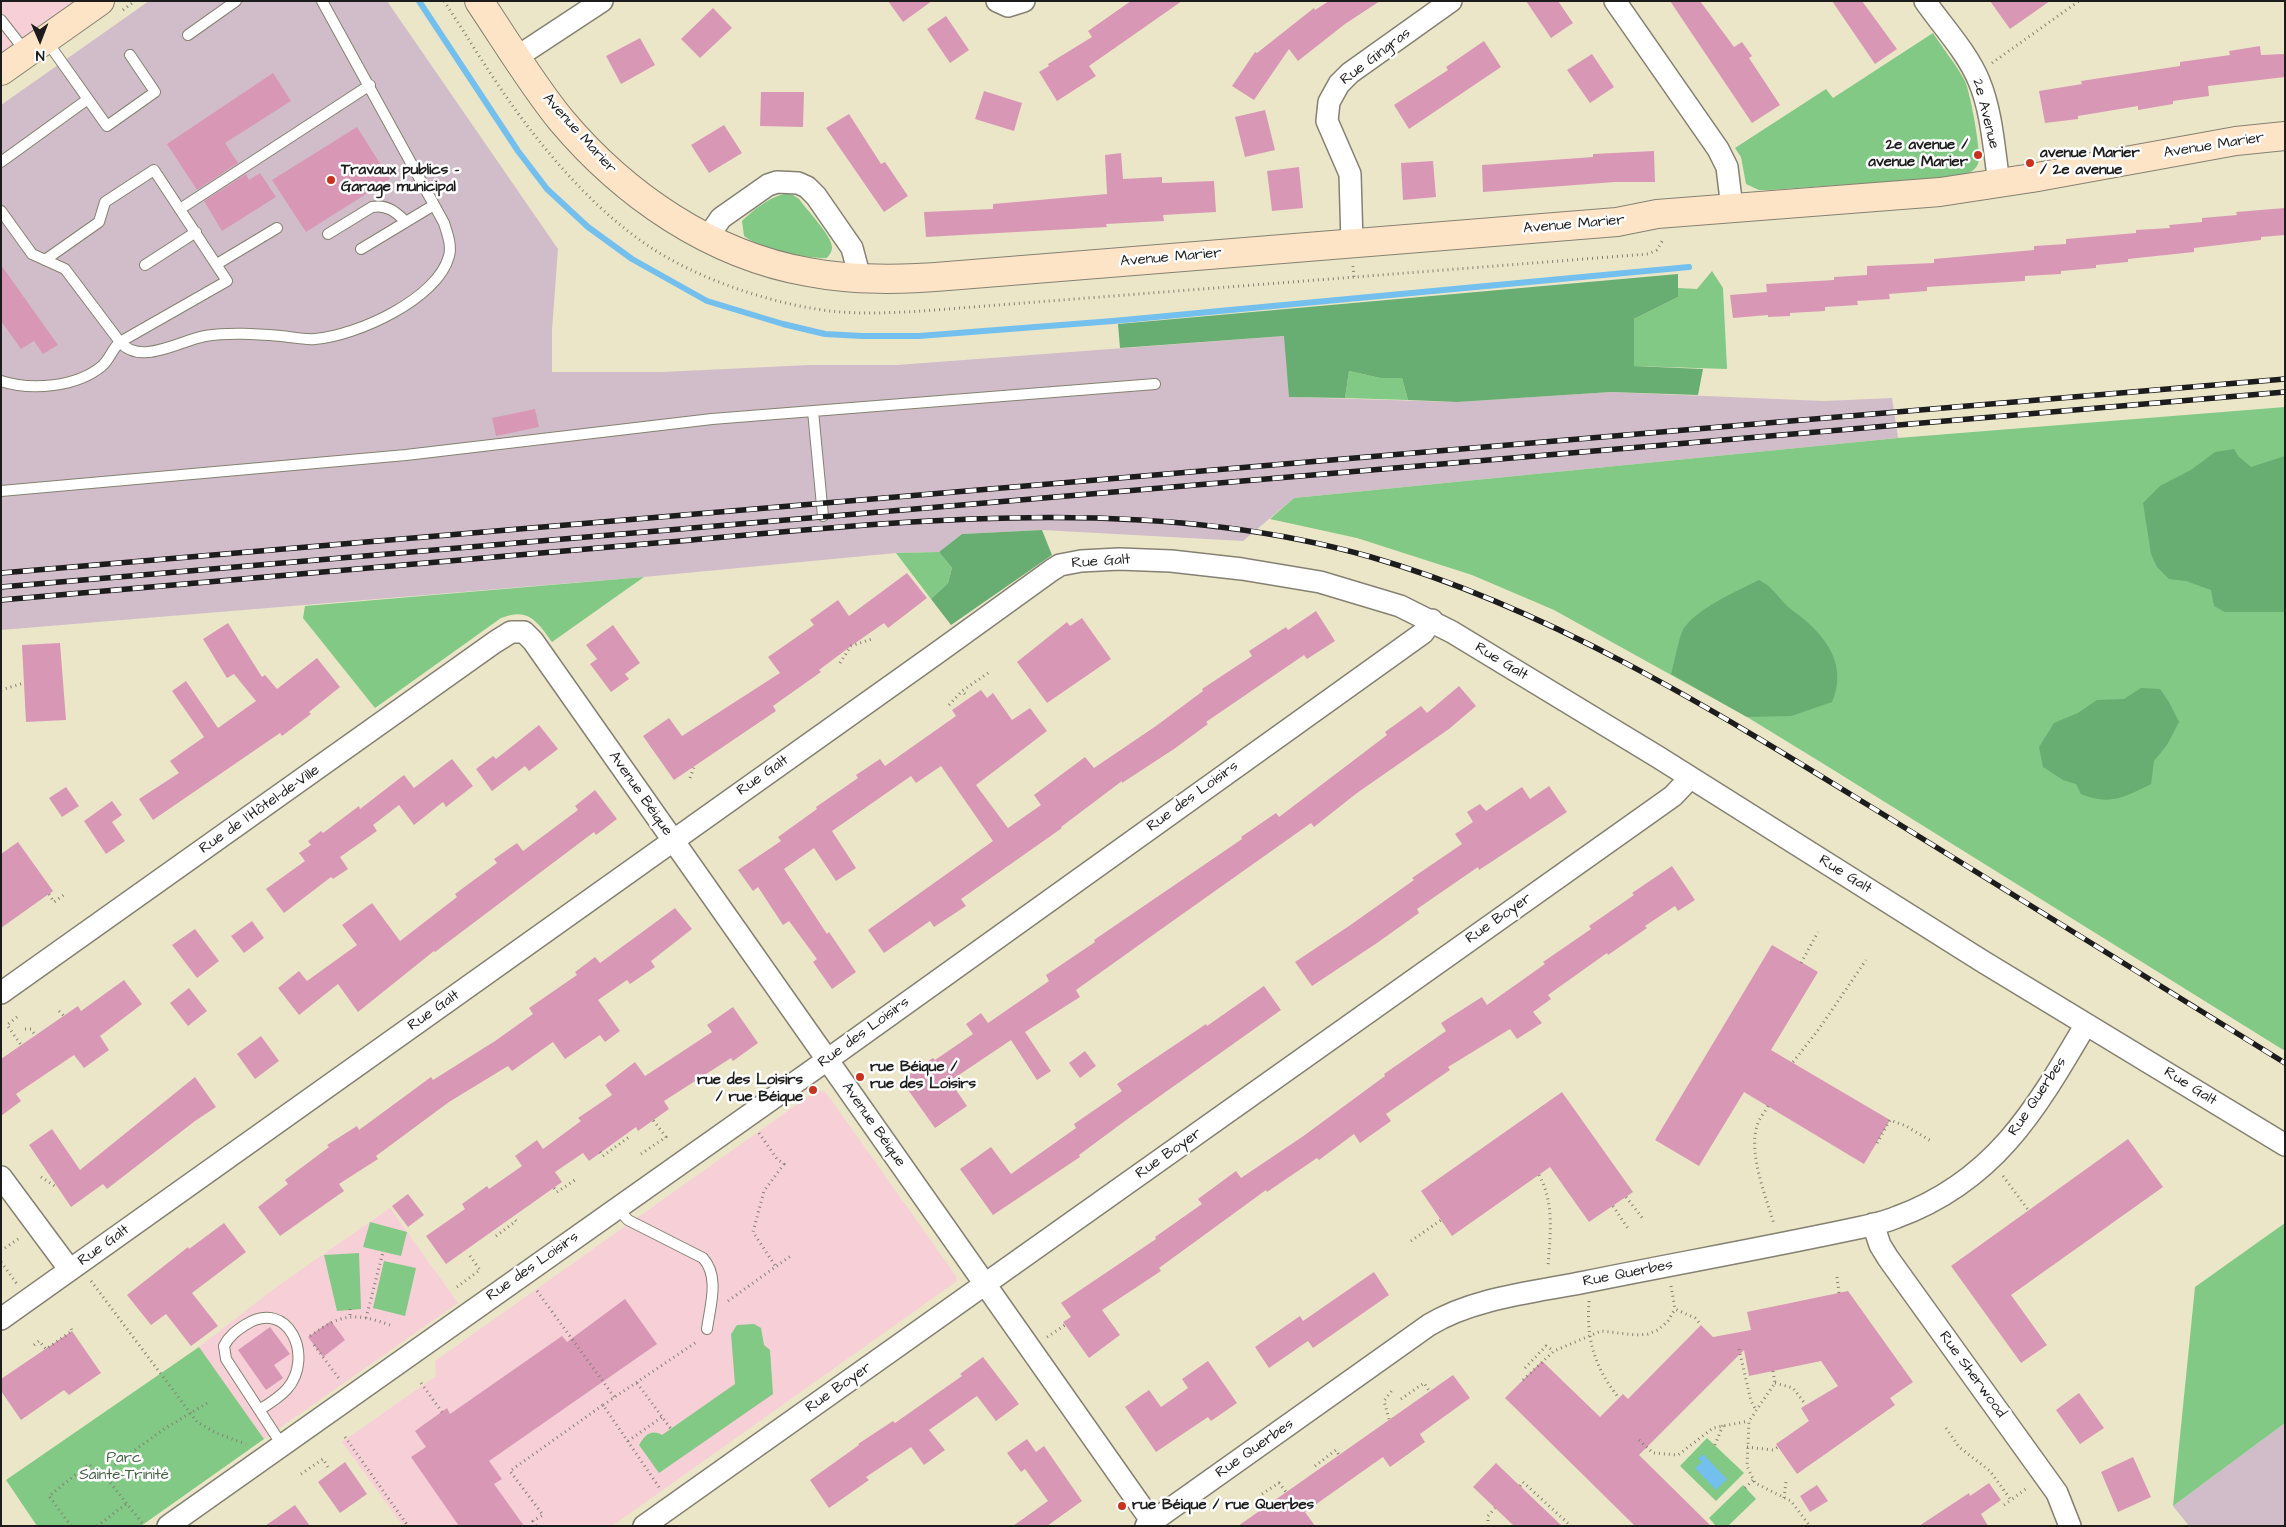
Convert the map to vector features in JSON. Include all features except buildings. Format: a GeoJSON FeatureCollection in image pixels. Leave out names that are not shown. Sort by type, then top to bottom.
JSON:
{"type":"FeatureCollection","features":[{"type":"Feature","properties":{"kind":"street"},"geometry":{"type":"LineString","coordinates":[[1,71],[100,1]]}},
{"type":"Feature","properties":{"kind":"street","name":"Avenue Marier"},"geometry":{"type":"LineString","coordinates":[[479,1],[562,120],[607,168],[648,202],[708,237],[772,264],[808,272],[860,278],[909,279],[1617,222],[1657,214],[1940,192],[2236,140],[2285,136]]}},
{"type":"Feature","properties":{"kind":"street"},"geometry":{"type":"LineString","coordinates":[[517,57],[602,1]]}},
{"type":"Feature","properties":{"kind":"street","name":"Rue Gingras"},"geometry":{"type":"LineString","coordinates":[[1352,243],[1350,174],[1327,121],[1326,112],[1332,93],[1350,73],[1451,1]]}},
{"type":"Feature","properties":{"kind":"street"},"geometry":{"type":"LineString","coordinates":[[1615,1],[1718,149],[1727,167],[1732,208]]}},
{"type":"Feature","properties":{"kind":"street","name":"2e Avenue"},"geometry":{"type":"LineString","coordinates":[[1925,1],[1976,74],[1986,105],[1999,182]]}},
{"type":"Feature","properties":{"kind":"street"},"geometry":{"type":"LineString","coordinates":[[708,237],[721,218],[768,185],[777,182],[798,183],[807,187],[816,196],[852,248],[860,278]]}},
{"type":"Feature","properties":{"kind":"street","name":"Rue Galt"},"geometry":{"type":"LineString","coordinates":[[1,1319],[79,1273],[672,840],[937,653],[1034,582],[1060,565],[1097,560],[1162,560],[1291,576],[1377,598],[1432,620],[2285,1146]]}},
{"type":"Feature","properties":{"kind":"street","name":"Rue des Loisirs"},"geometry":{"type":"LineString","coordinates":[[168,1526],[827,1060],[1423,633],[1432,620]]}},
{"type":"Feature","properties":{"kind":"street","name":"Avenue Béique"},"geometry":{"type":"LineString","coordinates":[[519,630],[524,632],[532,641],[986,1283],[1151,1524]]}},
{"type":"Feature","properties":{"kind":"street","name":"Rue de l'Hôtel-de-Ville"},"geometry":{"type":"LineString","coordinates":[[1,993],[495,642],[511,632],[519,630]]}},
{"type":"Feature","properties":{"kind":"street","name":"Rue Boyer"},"geometry":{"type":"LineString","coordinates":[[644,1526],[1673,796],[1690,778]]}},
{"type":"Feature","properties":{"kind":"street","name":"Rue Querbes"},"geometry":{"type":"LineString","coordinates":[[1151,1524],[1429,1326],[1452,1313],[1523,1295],[1873,1224],[1896,1218],[1931,1202],[1960,1185],[1991,1160],[2028,1119],[2086,1024]]}},
{"type":"Feature","properties":{"kind":"street"},"geometry":{"type":"LineString","coordinates":[[1,1177],[79,1273]]}},
{"type":"Feature","properties":{"kind":"street","name":"Rue Sherwood"},"geometry":{"type":"LineString","coordinates":[[1873,1224],[1880,1245],[1888,1258],[2057,1493],[2070,1526]]}},
{"type":"Feature","properties":{"kind":"lane"},"geometry":{"type":"LineString","coordinates":[[188,35],[236,1]]}},
{"type":"Feature","properties":{"kind":"lane"},"geometry":{"type":"LineString","coordinates":[[1,211],[32,254],[65,269],[125,349],[137,353],[205,336],[244,334],[315,339],[353,331],[405,305],[424,291],[442,272],[449,255],[449,240],[444,223],[322,1]]}},
{"type":"Feature","properties":{"kind":"lane"},"geometry":{"type":"LineString","coordinates":[[1,20],[36,46],[88,99],[107,126],[155,92],[130,55]]}},
{"type":"Feature","properties":{"kind":"lane"},"geometry":{"type":"LineString","coordinates":[[180,209],[370,86]]}},
{"type":"Feature","properties":{"kind":"lane"},"geometry":{"type":"LineString","coordinates":[[1,162],[88,99]]}},
{"type":"Feature","properties":{"kind":"lane"},"geometry":{"type":"LineString","coordinates":[[1,381],[14,385],[35,386],[60,383],[82,377],[102,366],[111,356],[114,347],[120,342],[227,280],[154,170],[105,202],[99,222],[45,260]]}},
{"type":"Feature","properties":{"kind":"lane"},"geometry":{"type":"LineString","coordinates":[[328,234],[372,207],[381,205],[390,208],[406,222]]}},
{"type":"Feature","properties":{"kind":"lane"},"geometry":{"type":"LineString","coordinates":[[361,249],[434,205]]}},
{"type":"Feature","properties":{"kind":"lane"},"geometry":{"type":"LineString","coordinates":[[217,264],[277,228]]}},
{"type":"Feature","properties":{"kind":"lane"},"geometry":{"type":"LineString","coordinates":[[145,265],[196,232]]}},
{"type":"Feature","properties":{"kind":"lane"},"geometry":{"type":"LineString","coordinates":[[1,491],[388,457],[712,419],[1155,384]]}},
{"type":"Feature","properties":{"kind":"lane"},"geometry":{"type":"LineString","coordinates":[[813,411],[823,516]]}},
{"type":"Feature","properties":{"kind":"lane"},"geometry":{"type":"LineString","coordinates":[[617,1208],[628,1220],[703,1258],[708,1264],[713,1279],[707,1329]]}},
{"type":"Feature","properties":{"kind":"lane"},"geometry":{"type":"LineString","coordinates":[[259,1410],[278,1398],[294,1380],[299,1351],[295,1337],[287,1327],[279,1321],[268,1317],[260,1317],[235,1331],[224,1346],[226,1359],[259,1410],[282,1445]]}},
{"type":"Feature","properties":{"kind":"path"},"geometry":{"type":"LineString","coordinates":[[1976,74],[2079,1]]}},
{"type":"Feature","properties":{"kind":"path"},"geometry":{"type":"LineString","coordinates":[[840,662],[852,646],[872,639]]}},
{"type":"Feature","properties":{"kind":"path"},"geometry":{"type":"LineString","coordinates":[[948,705],[991,671]]}},
{"type":"Feature","properties":{"kind":"path"},"geometry":{"type":"LineString","coordinates":[[1,690],[24,683]]}},
{"type":"Feature","properties":{"kind":"path"},"geometry":{"type":"LineString","coordinates":[[690,778],[694,767]]}},
{"type":"Feature","properties":{"kind":"path"},"geometry":{"type":"LineString","coordinates":[[49,894],[54,902],[65,894]]}},
{"type":"Feature","properties":{"kind":"path"},"geometry":{"type":"LineString","coordinates":[[1801,963],[1818,932]]}},
{"type":"Feature","properties":{"kind":"path"},"geometry":{"type":"LineString","coordinates":[[1792,1062],[1819,1029],[1866,960]]}},
{"type":"Feature","properties":{"kind":"path"},"geometry":{"type":"LineString","coordinates":[[59,1011],[64,1016]]}},
{"type":"Feature","properties":{"kind":"path"},"geometry":{"type":"LineString","coordinates":[[17,1017],[7,1025],[21,1045]]}},
{"type":"Feature","properties":{"kind":"path"},"geometry":{"type":"LineString","coordinates":[[25,1029],[31,1029],[35,1035]]}},
{"type":"Feature","properties":{"kind":"path"},"geometry":{"type":"LineString","coordinates":[[1768,1106],[1758,1124],[1755,1136],[1760,1180],[1775,1227]]}},
{"type":"Feature","properties":{"kind":"path"},"geometry":{"type":"LineString","coordinates":[[641,1154],[666,1137],[654,1120]]}},
{"type":"Feature","properties":{"kind":"path"},"geometry":{"type":"LineString","coordinates":[[1876,1143],[1890,1120],[1906,1126],[1931,1141]]}},
{"type":"Feature","properties":{"kind":"path"},"geometry":{"type":"LineString","coordinates":[[757,1130],[777,1159],[784,1164],[764,1191],[753,1232],[776,1266]]}},
{"type":"Feature","properties":{"kind":"path"},"geometry":{"type":"LineString","coordinates":[[600,1152],[603,1156],[629,1137]]}},
{"type":"Feature","properties":{"kind":"path"},"geometry":{"type":"LineString","coordinates":[[2001,1174],[2029,1211]]}},
{"type":"Feature","properties":{"kind":"path"},"geometry":{"type":"LineString","coordinates":[[1539,1175],[1549,1207],[1551,1222],[1548,1273]]}},
{"type":"Feature","properties":{"kind":"path"},"geometry":{"type":"LineString","coordinates":[[41,1177],[56,1188]]}},
{"type":"Feature","properties":{"kind":"path"},"geometry":{"type":"LineString","coordinates":[[554,1188],[557,1192],[575,1180]]}},
{"type":"Feature","properties":{"kind":"path"},"geometry":{"type":"LineString","coordinates":[[1626,1196],[1644,1220]]}},
{"type":"Feature","properties":{"kind":"path"},"geometry":{"type":"LineString","coordinates":[[1613,1206],[1629,1230]]}},
{"type":"Feature","properties":{"kind":"path"},"geometry":{"type":"LineString","coordinates":[[496,1236],[516,1221],[513,1218]]}},
{"type":"Feature","properties":{"kind":"path"},"geometry":{"type":"LineString","coordinates":[[1411,1241],[1441,1220]]}},
{"type":"Feature","properties":{"kind":"path"},"geometry":{"type":"LineString","coordinates":[[5,1248],[24,1234]]}},
{"type":"Feature","properties":{"kind":"path"},"geometry":{"type":"LineString","coordinates":[[366,1318],[377,1283],[383,1252]]}},
{"type":"Feature","properties":{"kind":"path"},"geometry":{"type":"LineString","coordinates":[[457,1286],[480,1270],[468,1253]]}},
{"type":"Feature","properties":{"kind":"path"},"geometry":{"type":"LineString","coordinates":[[536,1526],[533,1521],[543,1515],[510,1471],[637,1382],[704,1338],[707,1335],[707,1329],[718,1321],[722,1305],[792,1255]]}},
{"type":"Feature","properties":{"kind":"path"},"geometry":{"type":"LineString","coordinates":[[1,1262],[20,1289]]}},
{"type":"Feature","properties":{"kind":"path"},"geometry":{"type":"LineString","coordinates":[[79,1273],[190,1415],[206,1429],[252,1447]]}},
{"type":"Feature","properties":{"kind":"path"},"geometry":{"type":"LineString","coordinates":[[1837,1277],[1840,1293]]}},
{"type":"Feature","properties":{"kind":"path"},"geometry":{"type":"LineString","coordinates":[[1523,1380],[1554,1351],[1600,1331],[1636,1335],[1648,1334],[1658,1330],[1668,1321],[1675,1309],[1670,1283]]}},
{"type":"Feature","properties":{"kind":"path"},"geometry":{"type":"LineString","coordinates":[[534,1287],[615,1398]]}},
{"type":"Feature","properties":{"kind":"path"},"geometry":{"type":"LineString","coordinates":[[1589,1299],[1590,1336],[1597,1364],[1605,1380],[1619,1398]]}},
{"type":"Feature","properties":{"kind":"path"},"geometry":{"type":"LineString","coordinates":[[350,1309],[350,1317]]}},
{"type":"Feature","properties":{"kind":"path"},"geometry":{"type":"LineString","coordinates":[[1675,1309],[1695,1318],[1701,1325]]}},
{"type":"Feature","properties":{"kind":"path"},"geometry":{"type":"LineString","coordinates":[[342,1383],[308,1338],[331,1321],[350,1317],[366,1318],[390,1325]]}},
{"type":"Feature","properties":{"kind":"path"},"geometry":{"type":"LineString","coordinates":[[1045,1339],[1065,1325]]}},
{"type":"Feature","properties":{"kind":"path"},"geometry":{"type":"LineString","coordinates":[[34,1345],[39,1341],[46,1349],[72,1331],[70,1326]]}},
{"type":"Feature","properties":{"kind":"path"},"geometry":{"type":"LineString","coordinates":[[1525,1368],[1546,1346],[1554,1351]]}},
{"type":"Feature","properties":{"kind":"path"},"geometry":{"type":"LineString","coordinates":[[1739,1349],[1751,1401],[1756,1410]]}},
{"type":"Feature","properties":{"kind":"path"},"geometry":{"type":"LineString","coordinates":[[1773,1371],[1775,1383],[1749,1421],[1747,1466],[1753,1480],[1791,1501],[1809,1525]]}},
{"type":"Feature","properties":{"kind":"path"},"geometry":{"type":"LineString","coordinates":[[637,1382],[670,1429]]}},
{"type":"Feature","properties":{"kind":"path"},"geometry":{"type":"LineString","coordinates":[[421,1383],[442,1412]]}},
{"type":"Feature","properties":{"kind":"path"},"geometry":{"type":"LineString","coordinates":[[1401,1400],[1424,1383],[1430,1392]]}},
{"type":"Feature","properties":{"kind":"path"},"geometry":{"type":"LineString","coordinates":[[1775,1383],[1793,1388],[1806,1405]]}},
{"type":"Feature","properties":{"kind":"path"},"geometry":{"type":"LineString","coordinates":[[1389,1419],[1384,1401],[1393,1389]]}},
{"type":"Feature","properties":{"kind":"path"},"geometry":{"type":"LineString","coordinates":[[104,1476],[110,1468],[164,1429],[209,1402]]}},
{"type":"Feature","properties":{"kind":"path"},"geometry":{"type":"LineString","coordinates":[[603,1406],[663,1492]]}},
{"type":"Feature","properties":{"kind":"path"},"geometry":{"type":"LineString","coordinates":[[628,1442],[662,1417]]}},
{"type":"Feature","properties":{"kind":"path"},"geometry":{"type":"LineString","coordinates":[[1639,1440],[1653,1453],[1678,1454],[1686,1450],[1713,1428],[1749,1421]]}},
{"type":"Feature","properties":{"kind":"path"},"geometry":{"type":"LineString","coordinates":[[1715,1445],[1723,1425]]}},
{"type":"Feature","properties":{"kind":"path"},"geometry":{"type":"LineString","coordinates":[[1946,1428],[1959,1448],[1990,1471],[2010,1500]]}},
{"type":"Feature","properties":{"kind":"path"},"geometry":{"type":"LineString","coordinates":[[345,1437],[408,1526]]}},
{"type":"Feature","properties":{"kind":"path"},"geometry":{"type":"LineString","coordinates":[[1747,1447],[1773,1450],[1778,1447]]}},
{"type":"Feature","properties":{"kind":"path"},"geometry":{"type":"LineString","coordinates":[[1314,1466],[1336,1450],[1339,1455]]}},
{"type":"Feature","properties":{"kind":"path"},"geometry":{"type":"LineString","coordinates":[[301,1474],[323,1459],[330,1469]]}},
{"type":"Feature","properties":{"kind":"path"},"geometry":{"type":"LineString","coordinates":[[71,1526],[49,1496],[89,1464],[101,1478],[104,1476]]}},
{"type":"Feature","properties":{"kind":"path"},"geometry":{"type":"LineString","coordinates":[[104,1476],[143,1524]]}},
{"type":"Feature","properties":{"kind":"path"},"geometry":{"type":"LineString","coordinates":[[1745,1488],[1753,1480]]}},
{"type":"Feature","properties":{"kind":"path"},"geometry":{"type":"LineString","coordinates":[[1520,1486],[1523,1482],[1571,1526]]}},
{"type":"Feature","properties":{"kind":"path"},"geometry":{"type":"LineString","coordinates":[[1784,1498],[1786,1482]]}},
{"type":"Feature","properties":{"kind":"path"},"geometry":{"type":"LineString","coordinates":[[1262,1494],[1279,1483],[1286,1492]]}},
{"type":"Feature","properties":{"kind":"path"},"geometry":{"type":"LineString","coordinates":[[2004,1505],[2032,1484]]}},
{"type":"Feature","properties":{"kind":"path"},"geometry":{"type":"LineString","coordinates":[[97,1526],[126,1504]]}},
{"type":"Feature","properties":{"kind":"path"},"geometry":{"type":"LineString","coordinates":[[1488,1526],[1488,1516],[1495,1508]]}},
{"type":"Feature","properties":{"kind":"path"},"geometry":{"type":"LineString","coordinates":[[1555,1519],[1559,1515]]}},
{"type":"Feature","properties":{"kind":"shaded area"},"geometry":{"type":"Polygon","coordinates":[[[1,1],[74,1],[1,53],[1,1]]]}},
{"type":"Feature","properties":{"kind":"shaded area"},"geometry":{"type":"Polygon","coordinates":[[[149,1],[387,1],[558,249],[552,330],[552,372],[662,372],[809,365],[897,365],[1285,336],[1290,397],[1456,402],[1611,392],[1824,401],[1892,398],[1898,438],[1294,498],[1243,541],[1042,530],[962,534],[939,552],[896,553],[644,577],[1,630],[1,105],[149,1]]]}},
{"type":"Feature","properties":{"kind":"shaded area"},"geometry":{"type":"Polygon","coordinates":[[[816,1091],[824,1091],[827,1094],[956,1276],[957,1281],[612,1526],[403,1526],[342,1442],[436,1376],[435,1361],[816,1091]]]}},
{"type":"Feature","properties":{"kind":"shaded area"},"geometry":{"type":"Polygon","coordinates":[[[390,1208],[458,1303],[264,1439],[199,1347],[275,1288],[390,1208]]]}},
{"type":"Feature","properties":{"kind":"shaded area"},"geometry":{"type":"Polygon","coordinates":[[[2285,1423],[2285,1526],[2189,1526],[2173,1506],[2285,1423]]]}},
{"type":"Feature","properties":{"kind":"green space"},"geometry":{"type":"Polygon","coordinates":[[[1933,33],[1958,69],[1967,87],[1975,123],[1979,158],[1974,170],[1956,177],[1769,190],[1759,190],[1746,184],[1741,157],[1735,148],[1826,89],[1833,98],[1933,33]]]}},
{"type":"Feature","properties":{"kind":"green space"},"geometry":{"type":"Polygon","coordinates":[[[786,194],[793,195],[799,199],[828,236],[832,247],[827,258],[808,257],[784,252],[760,245],[744,236],[742,221],[769,200],[786,194]]]}},
{"type":"Feature","properties":{"kind":"green space"},"geometry":{"type":"Polygon","coordinates":[[[1712,271],[1723,288],[1727,369],[1634,366],[1634,319],[1678,297],[1678,288],[1697,289],[1712,271]]]}},
{"type":"Feature","properties":{"kind":"green space"},"geometry":{"type":"Polygon","coordinates":[[[1678,274],[1678,297],[1634,319],[1634,366],[1703,369],[1698,395],[1611,392],[1457,402],[1408,400],[1402,378],[1380,378],[1349,371],[1345,398],[1289,397],[1284,336],[1120,348],[1118,324],[1678,274]]]}},
{"type":"Feature","properties":{"kind":"green space"},"geometry":{"type":"Polygon","coordinates":[[[1349,371],[1380,378],[1402,378],[1408,400],[1345,398],[1349,371]]]}},
{"type":"Feature","properties":{"kind":"green space"},"geometry":{"type":"Polygon","coordinates":[[[2285,407],[2285,1051],[1747,717],[1554,610],[1472,575],[1357,538],[1270,519],[1294,498],[1898,438],[2285,407]]]}},
{"type":"Feature","properties":{"kind":"green space"},"geometry":{"type":"Polygon","coordinates":[[[2234,449],[2238,456],[2251,467],[2285,456],[2285,612],[2225,612],[2214,606],[2211,590],[2186,581],[2169,579],[2157,567],[2151,554],[2143,503],[2160,486],[2191,470],[2215,452],[2234,449]]]}},
{"type":"Feature","properties":{"kind":"green space"},"geometry":{"type":"Polygon","coordinates":[[[1042,530],[1052,555],[951,625],[931,599],[948,583],[952,568],[939,552],[962,534],[1042,530]]]}},
{"type":"Feature","properties":{"kind":"green space"},"geometry":{"type":"Polygon","coordinates":[[[939,552],[952,568],[948,583],[931,599],[896,553],[939,552]]]}},
{"type":"Feature","properties":{"kind":"green space"},"geometry":{"type":"Polygon","coordinates":[[[644,577],[552,642],[536,622],[525,615],[510,615],[501,618],[375,708],[303,618],[305,606],[644,577]]]}},
{"type":"Feature","properties":{"kind":"green space"},"geometry":{"type":"Polygon","coordinates":[[[1759,580],[1815,629],[1829,648],[1837,668],[1836,690],[1832,702],[1791,716],[1747,717],[1671,674],[1680,637],[1687,624],[1695,616],[1716,602],[1759,580]]]}},
{"type":"Feature","properties":{"kind":"green space"},"geometry":{"type":"Polygon","coordinates":[[[2141,688],[2160,689],[2179,722],[2167,745],[2154,761],[2151,784],[2133,793],[2109,800],[2091,798],[2081,794],[2076,784],[2063,780],[2043,767],[2039,747],[2054,723],[2078,713],[2097,700],[2124,699],[2141,688]]]}},
{"type":"Feature","properties":{"kind":"green space"},"geometry":{"type":"Polygon","coordinates":[[[370,1222],[407,1232],[401,1256],[363,1247],[370,1222]]]}},
{"type":"Feature","properties":{"kind":"green space"},"geometry":{"type":"Polygon","coordinates":[[[2285,1223],[2285,1423],[2173,1506],[2195,1287],[2285,1223]]]}},
{"type":"Feature","properties":{"kind":"green space"},"geometry":{"type":"Polygon","coordinates":[[[359,1253],[361,1309],[337,1311],[324,1255],[359,1253]]]}},
{"type":"Feature","properties":{"kind":"green space"},"geometry":{"type":"Polygon","coordinates":[[[384,1261],[416,1268],[405,1316],[373,1308],[384,1261]]]}},
{"type":"Feature","properties":{"kind":"green space"},"geometry":{"type":"Polygon","coordinates":[[[754,1324],[761,1328],[764,1345],[770,1350],[773,1394],[659,1473],[639,1445],[641,1441],[651,1433],[662,1435],[735,1384],[731,1334],[737,1325],[754,1324]]]}},
{"type":"Feature","properties":{"kind":"green space","name":"Parc Sainte-Trinité"},"geometry":{"type":"Polygon","coordinates":[[[199,1347],[264,1439],[141,1526],[37,1526],[6,1480],[199,1347]]]}},
{"type":"Feature","properties":{"kind":"green space"},"geometry":{"type":"Polygon","coordinates":[[[1707,1438],[1744,1473],[1716,1501],[1680,1466],[1707,1438]]]}},
{"type":"Feature","properties":{"kind":"green space"},"geometry":{"type":"Polygon","coordinates":[[[1743,1485],[1756,1499],[1728,1526],[1716,1526],[1709,1518],[1743,1485]]]}},
{"type":"Feature","properties":{"kind":"water"},"geometry":{"type":"Polygon","coordinates":[[[1703,1454],[1727,1479],[1716,1490],[1695,1468],[1702,1462],[1698,1458],[1703,1454]]]}},
{"type":"Feature","properties":{"kind":"waterway"},"geometry":{"type":"LineString","coordinates":[[419,1],[518,151],[547,189],[588,227],[632,259],[707,301],[783,324],[825,334],[919,336],[1113,321],[1689,267]]}},
{"type":"Feature","properties":{"kind":"railway"},"geometry":{"type":"LineString","coordinates":[[1,573],[2285,379]]}},
{"type":"Feature","properties":{"kind":"railway"},"geometry":{"type":"LineString","coordinates":[[1,587],[2285,392]]}},
{"type":"Feature","properties":{"kind":"railway"},"geometry":{"type":"LineString","coordinates":[[1,600],[834,527],[924,521],[1106,518],[1196,524],[1285,537],[1371,557],[1439,579],[1505,605],[1570,635],[1634,668],[1697,702],[1820,776],[2285,1063]]}},
{"type":"Feature","properties":{"kind":"place","name":"2e avenue / avenue Marier"},"geometry":{"type":"Point","coordinates":[1978,155]}},
{"type":"Feature","properties":{"kind":"place","name":"avenue Marier / 2e avenue"},"geometry":{"type":"Point","coordinates":[2030,163]}},
{"type":"Feature","properties":{"kind":"place","name":"Travaux publics - Garage municipal"},"geometry":{"type":"Point","coordinates":[331,180]}},
{"type":"Feature","properties":{"kind":"place","name":"rue Béique / rue des Loisirs"},"geometry":{"type":"Point","coordinates":[860,1077]}},
{"type":"Feature","properties":{"kind":"place","name":"rue des Loisirs / rue Béique"},"geometry":{"type":"Point","coordinates":[813,1090]}},
{"type":"Feature","properties":{"kind":"place","name":"rue Béique / rue Querbes"},"geometry":{"type":"Point","coordinates":[1122,1506]}}]}
